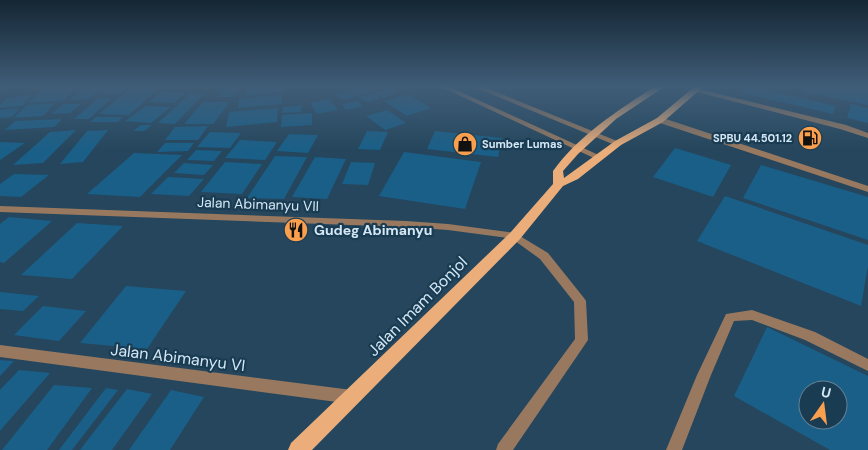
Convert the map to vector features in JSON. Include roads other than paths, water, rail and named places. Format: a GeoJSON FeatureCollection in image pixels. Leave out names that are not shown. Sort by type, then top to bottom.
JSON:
{"type":"FeatureCollection","features":[{"type":"Feature","properties":{"kind":"main road","name":"Jalan Imam Bonjol"},"geometry":{"type":"LineString","coordinates":[[559,184],[558,172],[578,149],[613,117],[627,108]]}},
{"type":"Feature","properties":{"kind":"main road","name":"Jalan Imam Bonjol"},"geometry":{"type":"LineString","coordinates":[[298,450],[515,236],[559,184],[574,177],[618,143],[660,120],[674,108]]}},
{"type":"Feature","properties":{"kind":"street"},"geometry":{"type":"LineString","coordinates":[[489,108],[599,157]]}},
{"type":"Feature","properties":{"kind":"street"},"geometry":{"type":"LineString","coordinates":[[529,108],[618,143]]}},
{"type":"Feature","properties":{"kind":"street"},"geometry":{"type":"LineString","coordinates":[[770,108],[843,127],[868,136]]}},
{"type":"Feature","properties":{"kind":"street"},"geometry":{"type":"LineString","coordinates":[[660,120],[868,189]]}},
{"type":"Feature","properties":{"kind":"street","name":"Jalan Abimanyu VII"},"geometry":{"type":"LineString","coordinates":[[0,209],[406,224],[448,227],[515,236]]}},
{"type":"Feature","properties":{"kind":"street"},"geometry":{"type":"LineString","coordinates":[[504,450],[582,340],[580,300],[544,256],[515,236]]}},
{"type":"Feature","properties":{"kind":"street"},"geometry":{"type":"LineString","coordinates":[[674,450],[704,374],[730,317],[752,315],[810,336],[868,365]]}},
{"type":"Feature","properties":{"kind":"street","name":"Jalan Abimanyu VI"},"geometry":{"type":"LineString","coordinates":[[0,351],[104,366],[352,396]]}},
{"type":"Feature","properties":{"kind":"place","name":"SPBU 44.501.12"},"geometry":{"type":"Point","coordinates":[810,138]}},
{"type":"Feature","properties":{"kind":"place","name":"Sumber Lumas"},"geometry":{"type":"Point","coordinates":[465,144]}},
{"type":"Feature","properties":{"kind":"place","name":"Gudeg Abimanyu"},"geometry":{"type":"Point","coordinates":[296,230]}}]}
